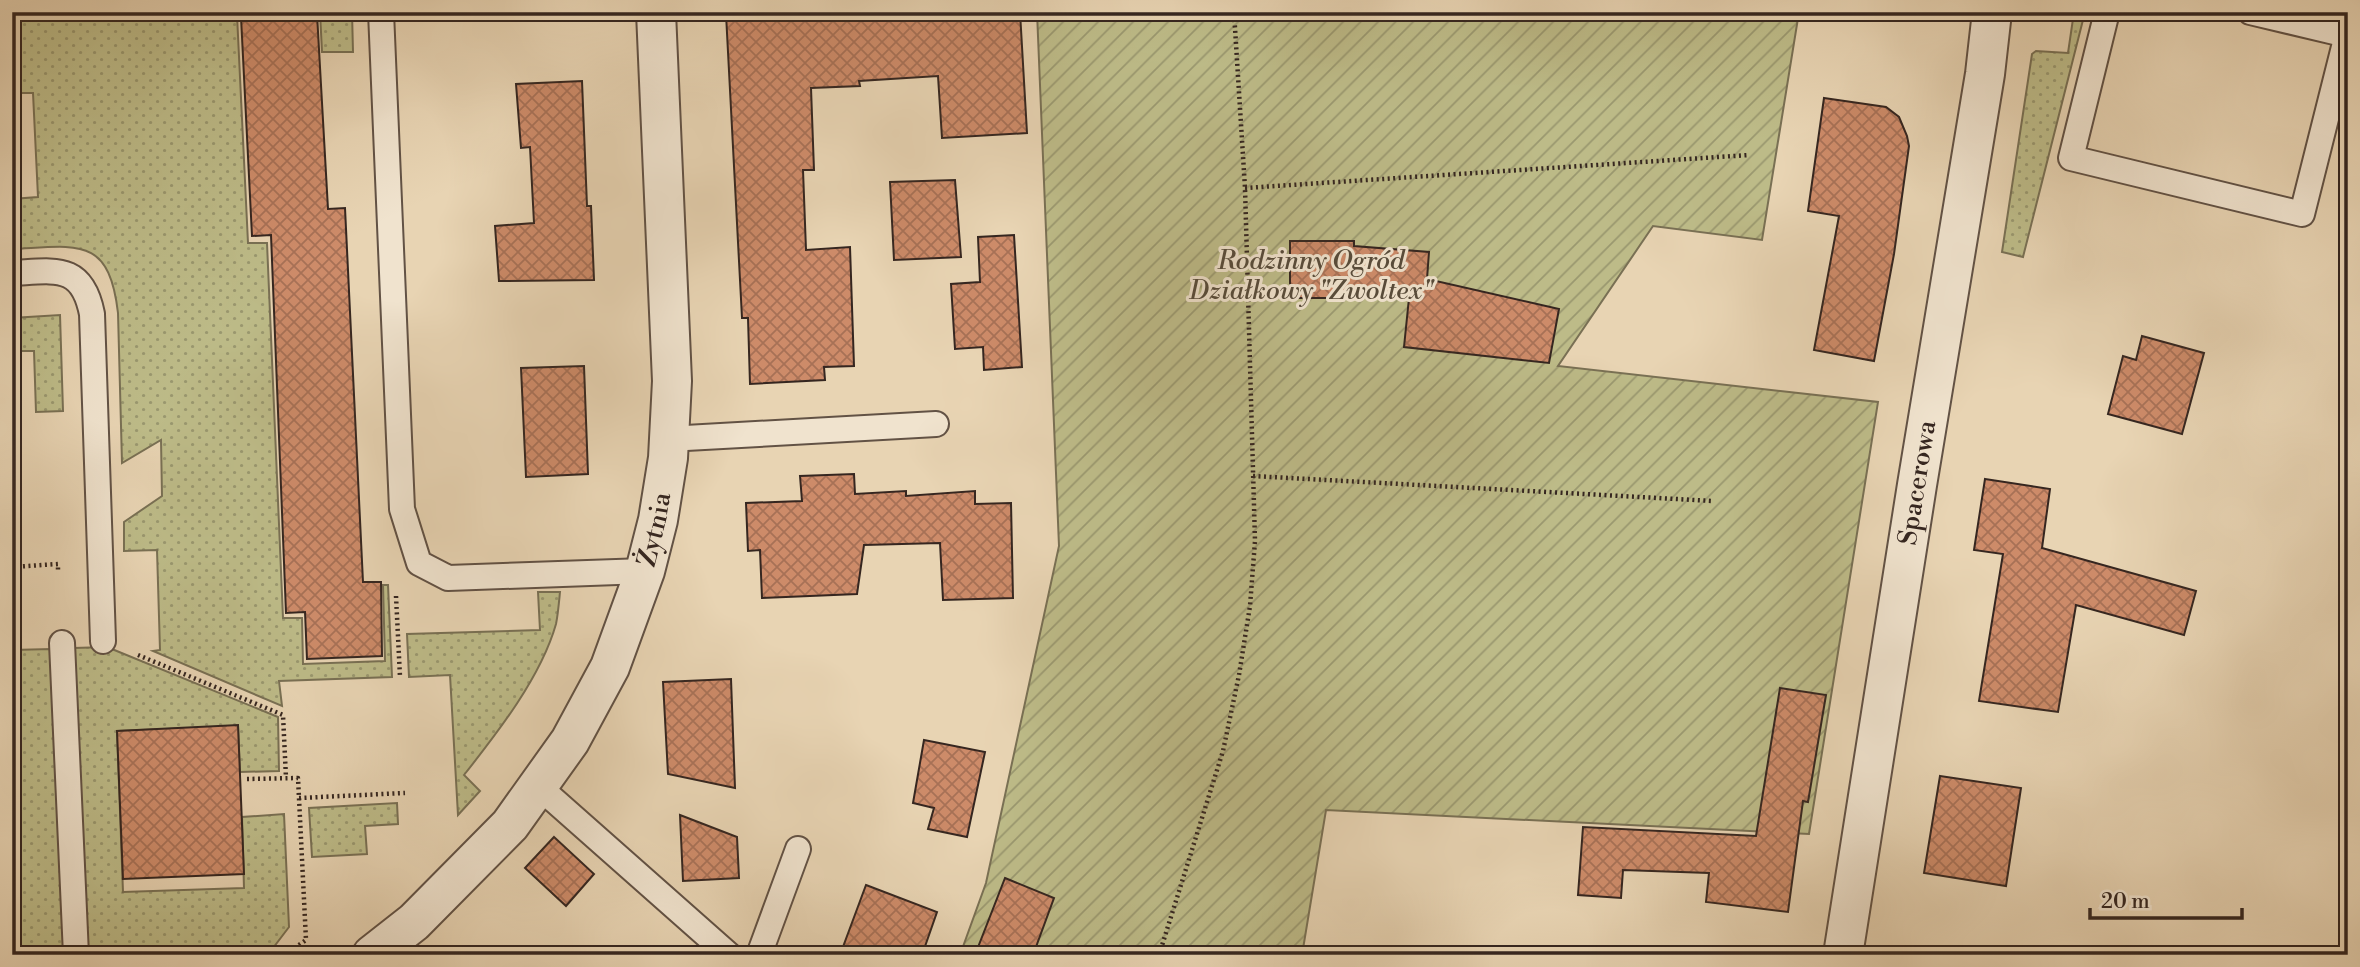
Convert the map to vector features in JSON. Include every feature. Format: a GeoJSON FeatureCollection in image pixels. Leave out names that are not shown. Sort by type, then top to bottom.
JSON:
{"type":"FeatureCollection","features":[{"type":"Feature","properties":{"kind":"street","name":"Żytnia"},"geometry":{"type":"LineString","coordinates":[[390,950],[510,825],[570,741],[610,667],[645,571],[658,520],[668,458],[671,381],[656,12]]}},
{"type":"Feature","properties":{"kind":"street","name":"Spacerowa"},"geometry":{"type":"LineString","coordinates":[[1843,955],[1985,74],[1992,12]]}},
{"type":"Feature","properties":{"kind":"lane"},"geometry":{"type":"LineString","coordinates":[[381,12],[402,509],[419,563],[448,578],[645,571]]}},
{"type":"Feature","properties":{"kind":"lane"},"geometry":{"type":"LineString","coordinates":[[2107,12],[2071,158],[2302,215],[2347,33],[2250,12]]}},
{"type":"Feature","properties":{"kind":"lane"},"geometry":{"type":"LineString","coordinates":[[12,273],[54,271],[75,278],[88,293],[92,314],[103,641]]}},
{"type":"Feature","properties":{"kind":"lane"},"geometry":{"type":"LineString","coordinates":[[668,439],[936,424]]}},
{"type":"Feature","properties":{"kind":"lane"},"geometry":{"type":"LineString","coordinates":[[62,643],[76,955]]}},
{"type":"Feature","properties":{"kind":"lane"},"geometry":{"type":"LineString","coordinates":[[538,786],[729,955]]}},
{"type":"Feature","properties":{"kind":"lane"},"geometry":{"type":"LineString","coordinates":[[759,955],[798,849]]}},
{"type":"Feature","properties":{"kind":"path"},"geometry":{"type":"LineString","coordinates":[[1159,955],[1223,751],[1250,606],[1255,541],[1245,188],[1234,12]]}},
{"type":"Feature","properties":{"kind":"path"},"geometry":{"type":"LineString","coordinates":[[1245,188],[1749,155]]}},
{"type":"Feature","properties":{"kind":"path"},"geometry":{"type":"LineString","coordinates":[[1253,476],[1713,500]]}},
{"type":"Feature","properties":{"kind":"path"},"geometry":{"type":"LineString","coordinates":[[400,677],[396,585],[419,563]]}},
{"type":"Feature","properties":{"kind":"path"},"geometry":{"type":"LineString","coordinates":[[12,567],[58,564],[62,643]]}},
{"type":"Feature","properties":{"kind":"path"},"geometry":{"type":"LineString","coordinates":[[103,641],[283,715],[286,778]]}},
{"type":"Feature","properties":{"kind":"path"},"geometry":{"type":"LineString","coordinates":[[247,779],[298,778],[306,940],[285,955]]}},
{"type":"Feature","properties":{"kind":"path"},"geometry":{"type":"LineString","coordinates":[[299,798],[405,793]]}},
{"type":"Feature","properties":{"kind":"green space"},"geometry":{"type":"Polygon","coordinates":[[[12,12],[274,12],[237,15],[248,243],[267,243],[283,618],[302,618],[303,664],[385,661],[383,585],[388,585],[392,677],[279,681],[282,706],[153,651],[160,650],[157,550],[124,551],[124,522],[162,496],[161,440],[122,463],[118,313],[114,288],[107,270],[98,258],[72,247],[12,249],[12,199],[38,197],[33,93],[12,93],[12,12]]]}},
{"type":"Feature","properties":{"kind":"green space"},"geometry":{"type":"Polygon","coordinates":[[[320,12],[352,12],[353,52],[322,52],[320,12]]]}},
{"type":"Feature","properties":{"kind":"green space","name":"Rodzinny Ogród Działkowy \"Zwoltex\""},"geometry":{"type":"Polygon","coordinates":[[[1037,12],[1799,12],[1762,240],[1653,226],[1558,366],[1878,402],[1809,834],[1326,810],[1302,955],[960,955],[986,883],[1059,546],[1037,12]]]}},
{"type":"Feature","properties":{"kind":"green space"},"geometry":{"type":"Polygon","coordinates":[[[2074,12],[2085,12],[2023,257],[2002,252],[2032,54],[2036,51],[2068,53],[2074,12]]]}},
{"type":"Feature","properties":{"kind":"green space"},"geometry":{"type":"Polygon","coordinates":[[[60,315],[63,411],[36,412],[34,351],[12,351],[12,318],[60,315]]]}},
{"type":"Feature","properties":{"kind":"green space"},"geometry":{"type":"Polygon","coordinates":[[[538,592],[560,592],[556,624],[549,644],[517,703],[464,775],[480,791],[458,815],[450,675],[409,677],[407,634],[540,630],[538,592]]]}},
{"type":"Feature","properties":{"kind":"green space"},"geometry":{"type":"Polygon","coordinates":[[[107,647],[278,717],[279,771],[240,772],[238,726],[117,731],[123,892],[244,888],[242,817],[284,814],[289,927],[273,948],[262,955],[88,955],[74,648],[107,647]]]}},
{"type":"Feature","properties":{"kind":"green space"},"geometry":{"type":"Polygon","coordinates":[[[51,649],[64,955],[12,955],[12,650],[51,649]]]}},
{"type":"Feature","properties":{"kind":"green space"},"geometry":{"type":"Polygon","coordinates":[[[397,803],[398,824],[365,826],[367,854],[312,857],[309,808],[397,803]]]}},
{"type":"Feature","properties":{"kind":"building"},"geometry":{"type":"Polygon","coordinates":[[[1020,12],[1027,133],[942,138],[938,76],[859,81],[860,86],[811,88],[814,170],[803,170],[806,250],[850,247],[854,366],[824,367],[825,380],[750,384],[748,318],[742,318],[726,14],[1020,12]]]}},
{"type":"Feature","properties":{"kind":"building"},"geometry":{"type":"Polygon","coordinates":[[[317,14],[328,209],[345,208],[363,582],[381,582],[382,656],[307,659],[305,612],[286,613],[271,235],[252,236],[241,17],[317,14]]]}},
{"type":"Feature","properties":{"kind":"building"},"geometry":{"type":"Polygon","coordinates":[[[582,81],[587,206],[591,206],[594,280],[499,281],[495,226],[534,223],[530,147],[521,148],[516,84],[582,81]]]}},
{"type":"Feature","properties":{"kind":"building"},"geometry":{"type":"Polygon","coordinates":[[[1824,98],[1886,107],[1899,117],[1909,146],[1894,254],[1874,361],[1814,350],[1839,216],[1808,211],[1824,98]]]}},
{"type":"Feature","properties":{"kind":"building"},"geometry":{"type":"Polygon","coordinates":[[[955,180],[961,257],[894,260],[890,182],[955,180]]]}},
{"type":"Feature","properties":{"kind":"building"},"geometry":{"type":"Polygon","coordinates":[[[1014,235],[1022,367],[984,370],[983,347],[955,349],[951,284],[980,282],[978,237],[1014,235]]]}},
{"type":"Feature","properties":{"kind":"building"},"geometry":{"type":"Polygon","coordinates":[[[1290,241],[1354,241],[1354,246],[1429,252],[1427,279],[1559,309],[1549,363],[1404,347],[1409,298],[1290,298],[1290,241]]]}},
{"type":"Feature","properties":{"kind":"building"},"geometry":{"type":"Polygon","coordinates":[[[2142,336],[2204,353],[2182,434],[2108,414],[2123,356],[2136,360],[2142,336]]]}},
{"type":"Feature","properties":{"kind":"building"},"geometry":{"type":"Polygon","coordinates":[[[584,366],[588,474],[526,477],[521,368],[584,366]]]}},
{"type":"Feature","properties":{"kind":"building"},"geometry":{"type":"Polygon","coordinates":[[[854,474],[855,494],[906,491],[906,496],[975,491],[975,504],[1011,503],[1013,598],[943,600],[940,543],[864,545],[857,594],[762,598],[760,550],[748,551],[746,503],[802,501],[800,476],[854,474]]]}},
{"type":"Feature","properties":{"kind":"building"},"geometry":{"type":"Polygon","coordinates":[[[1985,479],[2050,489],[2042,548],[2196,591],[2184,635],[2076,605],[2058,712],[1979,701],[2003,554],[1974,550],[1985,479]]]}},
{"type":"Feature","properties":{"kind":"building"},"geometry":{"type":"Polygon","coordinates":[[[731,679],[735,788],[668,774],[663,682],[731,679]]]}},
{"type":"Feature","properties":{"kind":"building"},"geometry":{"type":"Polygon","coordinates":[[[1780,688],[1826,695],[1808,802],[1803,801],[1788,912],[1706,902],[1709,873],[1623,870],[1621,898],[1578,895],[1583,827],[1756,836],[1780,688]]]}},
{"type":"Feature","properties":{"kind":"building"},"geometry":{"type":"Polygon","coordinates":[[[238,725],[244,874],[123,879],[117,731],[238,725]]]}},
{"type":"Feature","properties":{"kind":"building"},"geometry":{"type":"Polygon","coordinates":[[[924,740],[985,752],[967,837],[928,829],[934,808],[913,803],[924,740]]]}},
{"type":"Feature","properties":{"kind":"building"},"geometry":{"type":"Polygon","coordinates":[[[1940,776],[2021,788],[2006,886],[1924,873],[1940,776]]]}},
{"type":"Feature","properties":{"kind":"building"},"geometry":{"type":"Polygon","coordinates":[[[680,815],[737,837],[739,878],[683,881],[680,815]]]}},
{"type":"Feature","properties":{"kind":"building"},"geometry":{"type":"Polygon","coordinates":[[[554,837],[594,874],[566,906],[525,868],[554,837]]]}},
{"type":"Feature","properties":{"kind":"building"},"geometry":{"type":"Polygon","coordinates":[[[1005,878],[1054,898],[1033,955],[975,955],[1005,878]]]}},
{"type":"Feature","properties":{"kind":"building"},"geometry":{"type":"Polygon","coordinates":[[[866,885],[937,912],[922,955],[840,955],[866,885]]]}}]}
